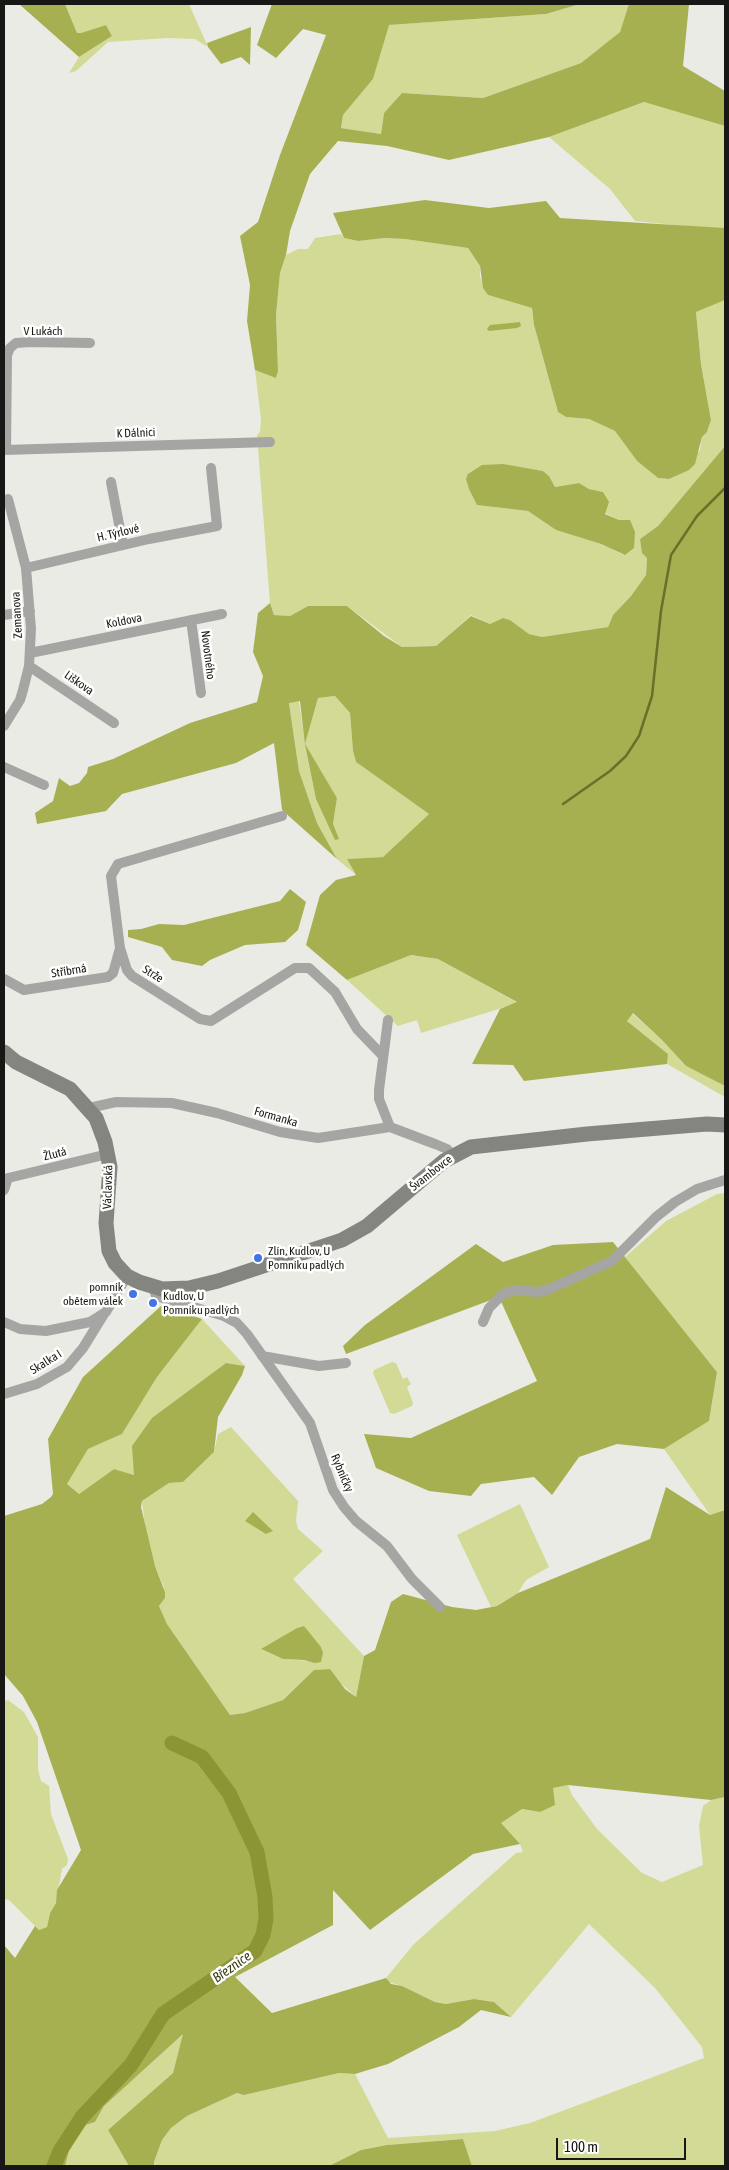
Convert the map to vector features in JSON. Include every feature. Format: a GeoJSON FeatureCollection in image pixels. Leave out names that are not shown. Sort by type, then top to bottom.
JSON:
{"type":"FeatureCollection","features":[{"type":"Feature","properties":{"kind":"street","name":"V Lukách"},"geometry":{"type":"LineString","coordinates":[[5,450],[6,352],[16,343],[90,343]]}},
{"type":"Feature","properties":{"kind":"street","name":"K Dálnici"},"geometry":{"type":"LineString","coordinates":[[5,450],[270,442]]}},
{"type":"Feature","properties":{"kind":"street","name":"H. Týrlové"},"geometry":{"type":"LineString","coordinates":[[26,568],[123,545],[217,526],[211,468]]}},
{"type":"Feature","properties":{"kind":"street"},"geometry":{"type":"LineString","coordinates":[[111,482],[123,545]]}},
{"type":"Feature","properties":{"kind":"street","name":"Zemanova"},"geometry":{"type":"LineString","coordinates":[[4,726],[20,700],[29,666],[30,653],[30,611],[26,568],[8,499]]}},
{"type":"Feature","properties":{"kind":"street"},"geometry":{"type":"LineString","coordinates":[[4,615],[30,611]]}},
{"type":"Feature","properties":{"kind":"street","name":"Koldova"},"geometry":{"type":"LineString","coordinates":[[30,653],[222,614]]}},
{"type":"Feature","properties":{"kind":"street","name":"Novotného"},"geometry":{"type":"LineString","coordinates":[[191,620],[201,693]]}},
{"type":"Feature","properties":{"kind":"street","name":"Liškova"},"geometry":{"type":"LineString","coordinates":[[29,666],[114,723]]}},
{"type":"Feature","properties":{"kind":"street"},"geometry":{"type":"LineString","coordinates":[[4,768],[44,785]]}},
{"type":"Feature","properties":{"kind":"street","name":"Strže"},"geometry":{"type":"LineString","coordinates":[[282,816],[118,864],[111,876],[120,948],[129,973],[206,1021],[217,1019],[295,968],[309,968],[336,992],[357,1029],[383,1056]]}},
{"type":"Feature","properties":{"kind":"street","name":"Stříbrná"},"geometry":{"type":"LineString","coordinates":[[4,979],[24,990],[108,977],[113,973],[120,948]]}},
{"type":"Feature","properties":{"kind":"street"},"geometry":{"type":"LineString","coordinates":[[388,1020],[380,1098],[390,1127],[447,1149],[452,1155]]}},
{"type":"Feature","properties":{"kind":"street","name":"Václavská"},"geometry":{"type":"LineString","coordinates":[[4,1052],[16,1062],[64,1085],[88,1108],[101,1129],[108,1154],[110,1179],[106,1223],[108,1245],[115,1263],[127,1276]]}},
{"type":"Feature","properties":{"kind":"street","name":"Formanka"},"geometry":{"type":"LineString","coordinates":[[88,1108],[116,1102],[172,1103],[311,1138],[339,1136],[390,1127]]}},
{"type":"Feature","properties":{"kind":"street","name":"Švambovce"},"geometry":{"type":"LineString","coordinates":[[127,1276],[153,1287],[171,1290],[188,1288],[218,1281],[349,1237],[367,1226],[452,1155],[480,1145],[682,1126],[725,1125]]}},
{"type":"Feature","properties":{"kind":"street","name":"Žlutá"},"geometry":{"type":"LineString","coordinates":[[4,1190],[6,1179],[108,1154]]}},
{"type":"Feature","properties":{"kind":"street"},"geometry":{"type":"LineString","coordinates":[[484,1322],[489,1308],[503,1294],[515,1290],[538,1292],[547,1290],[612,1261],[656,1217],[676,1202],[697,1189],[725,1180]]}},
{"type":"Feature","properties":{"kind":"street","name":"Skalka I"},"geometry":{"type":"LineString","coordinates":[[4,1394],[37,1384],[66,1366],[83,1348],[127,1276]]}},
{"type":"Feature","properties":{"kind":"street","name":"Rybníčky"},"geometry":{"type":"LineString","coordinates":[[153,1287],[156,1296],[162,1299],[209,1310],[237,1323],[248,1334],[310,1424],[334,1490],[344,1507],[356,1522],[387,1546],[412,1579],[440,1606]]}},
{"type":"Feature","properties":{"kind":"street"},"geometry":{"type":"LineString","coordinates":[[4,1322],[20,1329],[46,1331],[90,1322],[106,1312]]}},
{"type":"Feature","properties":{"kind":"street"},"geometry":{"type":"LineString","coordinates":[[262,1356],[319,1366],[346,1363]]}},
{"type":"Feature","properties":{"kind":"green space"},"geometry":{"type":"Polygon","coordinates":[[[19,4],[65,4],[77,33],[106,25],[112,36],[79,57],[19,4]]]}},
{"type":"Feature","properties":{"kind":"green space"},"geometry":{"type":"Polygon","coordinates":[[[65,4],[189,4],[208,47],[195,39],[167,38],[108,42],[76,71],[69,73],[79,57],[112,36],[106,25],[77,33],[65,4]]]}},
{"type":"Feature","properties":{"kind":"green space"},"geometry":{"type":"Polygon","coordinates":[[[272,4],[580,4],[546,14],[389,25],[373,79],[343,115],[341,128],[381,134],[384,113],[402,93],[483,98],[581,63],[620,32],[629,4],[689,4],[683,66],[725,91],[725,126],[644,102],[549,137],[449,160],[387,146],[338,141],[310,174],[290,231],[286,255],[280,273],[276,315],[278,371],[276,378],[255,370],[247,321],[250,285],[240,236],[258,222],[280,155],[326,35],[303,29],[276,58],[257,45],[272,4]]]}},
{"type":"Feature","properties":{"kind":"green space"},"geometry":{"type":"Polygon","coordinates":[[[580,4],[630,5],[620,32],[581,63],[483,98],[403,93],[384,113],[381,134],[341,128],[343,115],[373,79],[388,25],[546,14],[580,4]]]}},
{"type":"Feature","properties":{"kind":"green space"},"geometry":{"type":"Polygon","coordinates":[[[251,27],[250,65],[241,57],[221,64],[207,43],[251,27]]]}},
{"type":"Feature","properties":{"kind":"green space"},"geometry":{"type":"Polygon","coordinates":[[[644,102],[725,126],[725,228],[715,229],[635,221],[610,189],[549,137],[644,102]]]}},
{"type":"Feature","properties":{"kind":"green space"},"geometry":{"type":"Polygon","coordinates":[[[425,200],[489,208],[546,201],[560,218],[725,228],[725,300],[696,312],[701,364],[711,420],[707,432],[702,437],[695,464],[689,470],[669,479],[658,478],[637,461],[615,431],[589,419],[566,417],[558,412],[534,325],[532,308],[488,295],[483,288],[480,266],[468,248],[405,239],[385,238],[358,241],[344,238],[333,213],[425,200]]]}},
{"type":"Feature","properties":{"kind":"green space"},"geometry":{"type":"Polygon","coordinates":[[[341,234],[344,238],[358,241],[385,238],[405,239],[468,248],[480,266],[480,277],[488,295],[532,308],[534,325],[558,412],[566,417],[589,419],[615,431],[637,461],[658,478],[669,479],[679,474],[700,450],[702,437],[707,432],[711,420],[701,363],[696,312],[725,300],[725,446],[658,526],[640,539],[647,558],[646,575],[631,596],[613,615],[608,627],[542,637],[529,634],[510,620],[503,618],[490,624],[471,615],[436,646],[402,647],[347,606],[308,606],[290,616],[274,615],[270,603],[257,435],[260,432],[261,419],[255,370],[276,377],[278,371],[276,315],[280,273],[286,255],[298,249],[308,249],[315,238],[341,234]],[[523,468],[477,505],[528,511],[556,530],[601,544],[624,555],[619,520],[605,513],[603,492],[589,489],[579,483],[555,487],[549,476],[543,471],[523,468]]]}},
{"type":"Feature","properties":{"kind":"green space"},"geometry":{"type":"Polygon","coordinates":[[[520,322],[521,326],[517,328],[489,331],[487,329],[490,325],[520,322]]]}},
{"type":"Feature","properties":{"kind":"green space"},"geometry":{"type":"Polygon","coordinates":[[[725,446],[725,1086],[686,1066],[633,1013],[627,1021],[668,1054],[667,1064],[524,1081],[513,1065],[472,1064],[500,1009],[517,1002],[438,959],[411,955],[347,980],[306,945],[320,895],[336,880],[356,875],[347,859],[383,857],[429,814],[356,762],[353,751],[350,713],[335,696],[318,698],[305,744],[337,798],[333,824],[339,839],[335,840],[316,799],[305,745],[300,701],[289,703],[299,771],[317,823],[337,859],[282,810],[274,743],[236,763],[122,794],[106,811],[37,824],[35,813],[53,801],[59,778],[70,786],[79,783],[87,773],[88,767],[113,759],[190,723],[257,702],[263,676],[253,652],[258,613],[270,603],[274,615],[290,616],[308,606],[347,606],[384,636],[402,647],[436,646],[471,616],[490,624],[503,618],[510,620],[529,634],[542,637],[608,627],[613,615],[631,596],[646,575],[647,558],[642,553],[640,539],[658,526],[725,446]]]}},
{"type":"Feature","properties":{"kind":"green space"},"geometry":{"type":"Polygon","coordinates":[[[503,464],[543,471],[549,476],[555,487],[579,483],[589,489],[603,492],[609,502],[605,514],[619,520],[630,520],[635,532],[634,548],[625,555],[601,544],[556,530],[528,511],[477,505],[466,479],[468,474],[482,465],[503,464]]]}},
{"type":"Feature","properties":{"kind":"green space"},"geometry":{"type":"Polygon","coordinates":[[[335,696],[350,713],[353,751],[356,762],[429,814],[383,857],[347,859],[356,875],[337,859],[317,823],[299,771],[289,702],[299,701],[305,743],[318,698],[335,696]],[[305,746],[316,799],[333,824],[337,798],[305,746]]]}},
{"type":"Feature","properties":{"kind":"green space"},"geometry":{"type":"Polygon","coordinates":[[[290,889],[306,902],[298,930],[285,942],[245,945],[210,960],[202,966],[172,960],[162,947],[128,937],[128,930],[159,924],[184,925],[280,901],[290,889]]]}},
{"type":"Feature","properties":{"kind":"green space"},"geometry":{"type":"Polygon","coordinates":[[[411,955],[438,959],[518,1003],[421,1033],[417,1020],[398,1026],[347,980],[411,955]]]}},
{"type":"Feature","properties":{"kind":"green space"},"geometry":{"type":"Polygon","coordinates":[[[632,1013],[662,1040],[686,1066],[725,1086],[725,1097],[667,1064],[668,1054],[627,1021],[632,1013]]]}},
{"type":"Feature","properties":{"kind":"green space"},"geometry":{"type":"Polygon","coordinates":[[[725,1193],[725,1510],[710,1515],[664,1449],[709,1421],[717,1372],[625,1257],[666,1221],[717,1194],[725,1193]]]}},
{"type":"Feature","properties":{"kind":"green space"},"geometry":{"type":"Polygon","coordinates":[[[613,1242],[717,1372],[709,1421],[664,1449],[617,1444],[579,1457],[552,1495],[534,1477],[481,1484],[471,1496],[429,1491],[376,1468],[364,1434],[411,1438],[537,1381],[499,1297],[346,1354],[343,1346],[365,1325],[476,1244],[503,1262],[553,1245],[613,1242]]]}},
{"type":"Feature","properties":{"kind":"green space"},"geometry":{"type":"Polygon","coordinates":[[[162,1305],[202,1319],[157,1377],[122,1434],[88,1449],[67,1484],[79,1494],[114,1469],[134,1475],[132,1446],[152,1418],[226,1363],[245,1366],[242,1375],[218,1417],[214,1452],[183,1482],[169,1483],[142,1501],[141,1507],[155,1566],[165,1592],[165,1598],[159,1606],[167,1624],[230,1715],[245,1713],[283,1700],[314,1670],[330,1669],[345,1689],[356,1697],[364,1656],[375,1650],[391,1602],[403,1594],[452,1607],[476,1610],[497,1606],[518,1593],[650,1539],[666,1487],[710,1515],[725,1510],[725,1797],[711,1800],[568,1785],[553,1788],[555,1805],[540,1812],[522,1809],[501,1823],[520,1844],[473,1854],[370,1930],[333,1890],[333,1925],[235,1977],[272,2013],[386,1978],[391,1984],[402,1986],[435,2002],[446,2004],[474,1999],[494,2002],[511,2017],[481,2010],[459,2027],[388,2064],[355,2074],[339,2073],[244,2095],[237,2093],[187,2116],[171,2128],[162,2140],[154,2166],[129,2166],[108,2130],[173,2073],[183,2034],[104,2106],[95,2122],[79,2127],[73,2136],[65,2166],[4,2166],[4,1945],[15,1958],[35,1926],[39,1930],[47,1927],[50,1913],[56,1903],[57,1890],[81,1850],[37,1722],[23,1696],[4,1674],[4,1516],[42,1504],[51,1497],[53,1494],[48,1439],[83,1377],[162,1305]]]}},
{"type":"Feature","properties":{"kind":"green space"},"geometry":{"type":"Polygon","coordinates":[[[202,1319],[245,1366],[226,1363],[197,1386],[134,1475],[114,1469],[79,1494],[67,1484],[88,1449],[122,1434],[157,1377],[202,1319]]]}},
{"type":"Feature","properties":{"kind":"green space"},"geometry":{"type":"Polygon","coordinates":[[[392,1362],[396,1363],[403,1379],[407,1377],[411,1384],[407,1387],[413,1403],[412,1406],[394,1414],[390,1413],[373,1373],[374,1370],[392,1362]]]}},
{"type":"Feature","properties":{"kind":"green space"},"geometry":{"type":"Polygon","coordinates":[[[231,1427],[298,1501],[296,1521],[298,1529],[323,1551],[293,1579],[364,1656],[356,1697],[335,1678],[330,1669],[314,1670],[283,1700],[245,1713],[230,1715],[167,1624],[159,1606],[165,1598],[164,1587],[155,1566],[146,1534],[142,1501],[169,1483],[183,1482],[214,1452],[218,1434],[231,1427]],[[304,1626],[297,1628],[262,1650],[283,1659],[311,1661],[316,1643],[304,1626]]]}},
{"type":"Feature","properties":{"kind":"green space"},"geometry":{"type":"Polygon","coordinates":[[[520,1504],[549,1567],[526,1580],[518,1593],[497,1606],[491,1607],[457,1535],[520,1504]]]}},
{"type":"Feature","properties":{"kind":"green space"},"geometry":{"type":"Polygon","coordinates":[[[253,1512],[273,1531],[266,1534],[245,1521],[253,1512]]]}},
{"type":"Feature","properties":{"kind":"green space"},"geometry":{"type":"Polygon","coordinates":[[[304,1626],[321,1647],[323,1653],[321,1662],[283,1659],[261,1649],[297,1628],[304,1626]]]}},
{"type":"Feature","properties":{"kind":"green space"},"geometry":{"type":"Polygon","coordinates":[[[8,1700],[24,1712],[38,1737],[38,1769],[41,1781],[49,1786],[51,1814],[68,1859],[67,1865],[62,1869],[56,1903],[50,1913],[47,1927],[39,1930],[9,1900],[4,1899],[4,1701],[8,1700]]]}},
{"type":"Feature","properties":{"kind":"green space"},"geometry":{"type":"Polygon","coordinates":[[[568,1785],[572,1795],[597,1829],[642,1873],[662,1882],[703,1865],[699,1826],[703,1806],[711,1800],[725,1797],[725,2166],[472,2166],[463,2139],[387,2145],[361,2150],[329,2166],[155,2166],[154,2162],[162,2140],[171,2128],[187,2116],[237,2093],[244,2095],[339,2073],[355,2074],[388,2138],[495,2131],[530,2123],[704,2058],[702,2047],[655,1988],[589,1924],[511,2017],[494,2002],[474,1999],[446,2004],[435,2002],[402,1986],[388,1982],[386,1978],[414,1944],[516,1853],[523,1852],[520,1844],[500,1823],[522,1809],[540,1812],[553,1788],[568,1785]]]}},
{"type":"Feature","properties":{"kind":"green space"},"geometry":{"type":"Polygon","coordinates":[[[184,2033],[173,2073],[108,2130],[129,2166],[65,2166],[73,2136],[79,2127],[95,2122],[104,2106],[184,2033]]]}},
{"type":"Feature","properties":{"kind":"green space"},"geometry":{"type":"Polygon","coordinates":[[[463,2139],[472,2166],[329,2166],[361,2150],[387,2145],[463,2139]]]}},
{"type":"Feature","properties":{"kind":"waterway"},"geometry":{"type":"LineString","coordinates":[[563,804],[610,771],[626,756],[639,736],[652,696],[661,611],[671,555],[697,516],[725,488]]}},
{"type":"Feature","properties":{"kind":"waterway","name":"Březnice"},"geometry":{"type":"LineString","coordinates":[[54,2166],[60,2151],[82,2117],[131,2065],[163,2014],[255,1951],[263,1935],[266,1919],[265,1897],[257,1852],[229,1793],[202,1757],[172,1743]]}},
{"type":"Feature","properties":{"kind":"place","name":"Zlín, Kudlov, U Pomníku padlých"},"geometry":{"type":"Point","coordinates":[258,1258]}},
{"type":"Feature","properties":{"kind":"place","name":"pomník obětem válek"},"geometry":{"type":"Point","coordinates":[133,1294]}},
{"type":"Feature","properties":{"kind":"place","name":"Kudlov, U Pomníku padlých"},"geometry":{"type":"Point","coordinates":[153,1303]}}]}
